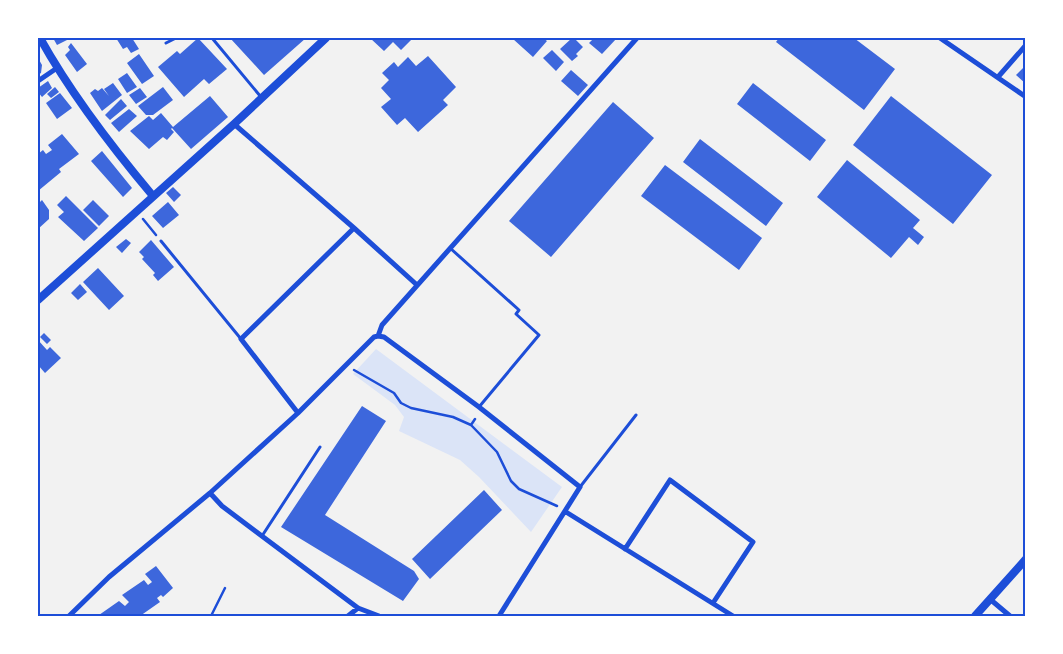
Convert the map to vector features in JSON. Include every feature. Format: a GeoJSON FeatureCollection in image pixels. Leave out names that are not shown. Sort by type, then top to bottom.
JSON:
{"type":"FeatureCollection","features":[{"type":"Feature","properties":{"kind":"street"},"geometry":{"type":"LineString","coordinates":[[40,38],[57,68],[102,132],[153,196]]}},
{"type":"Feature","properties":{"kind":"street"},"geometry":{"type":"LineString","coordinates":[[38,300],[234,124],[326,38]]}},
{"type":"Feature","properties":{"kind":"street"},"geometry":{"type":"LineString","coordinates":[[378,336],[382,325],[636,38]]}},
{"type":"Feature","properties":{"kind":"street"},"geometry":{"type":"LineString","coordinates":[[940,38],[1026,97]]}},
{"type":"Feature","properties":{"kind":"street"},"geometry":{"type":"LineString","coordinates":[[998,77],[1026,45]]}},
{"type":"Feature","properties":{"kind":"street"},"geometry":{"type":"LineString","coordinates":[[38,81],[57,68]]}},
{"type":"Feature","properties":{"kind":"street"},"geometry":{"type":"LineString","coordinates":[[234,124],[417,285]]}},
{"type":"Feature","properties":{"kind":"street"},"geometry":{"type":"LineString","coordinates":[[298,413],[241,339],[354,228]]}},
{"type":"Feature","properties":{"kind":"street"},"geometry":{"type":"LineString","coordinates":[[68,616],[109,577],[210,493],[298,413],[374,337],[378,336],[384,337],[479,407],[580,487],[499,616]]}},
{"type":"Feature","properties":{"kind":"street"},"geometry":{"type":"LineString","coordinates":[[625,549],[670,480],[753,542],[713,603]]}},
{"type":"Feature","properties":{"kind":"street"},"geometry":{"type":"LineString","coordinates":[[210,493],[222,506],[358,608],[379,616]]}},
{"type":"Feature","properties":{"kind":"street"},"geometry":{"type":"LineString","coordinates":[[566,512],[733,616]]}},
{"type":"Feature","properties":{"kind":"street"},"geometry":{"type":"LineString","coordinates":[[975,616],[1026,559]]}},
{"type":"Feature","properties":{"kind":"street"},"geometry":{"type":"LineString","coordinates":[[991,600],[1010,616]]}},
{"type":"Feature","properties":{"kind":"street"},"geometry":{"type":"LineString","coordinates":[[348,616],[358,608]]}},
{"type":"Feature","properties":{"kind":"lane"},"geometry":{"type":"LineString","coordinates":[[166,43],[176,38]]}},
{"type":"Feature","properties":{"kind":"lane"},"geometry":{"type":"LineString","coordinates":[[212,38],[262,98]]}},
{"type":"Feature","properties":{"kind":"lane"},"geometry":{"type":"LineString","coordinates":[[161,241],[241,339]]}},
{"type":"Feature","properties":{"kind":"lane"},"geometry":{"type":"LineString","coordinates":[[450,248],[520,310],[516,314],[540,335],[479,407]]}},
{"type":"Feature","properties":{"kind":"lane"},"geometry":{"type":"LineString","coordinates":[[580,487],[636,416]]}},
{"type":"Feature","properties":{"kind":"lane"},"geometry":{"type":"LineString","coordinates":[[262,536],[320,447]]}},
{"type":"Feature","properties":{"kind":"path"},"geometry":{"type":"LineString","coordinates":[[136,211],[161,241]]}},
{"type":"Feature","properties":{"kind":"path"},"geometry":{"type":"LineString","coordinates":[[354,370],[394,394],[400,402],[412,408],[453,417],[471,425],[497,452],[511,481],[518,489],[557,506]]}},
{"type":"Feature","properties":{"kind":"path"},"geometry":{"type":"LineString","coordinates":[[471,425],[475,419]]}},
{"type":"Feature","properties":{"kind":"path"},"geometry":{"type":"LineString","coordinates":[[211,616],[225,588]]}},
{"type":"Feature","properties":{"kind":"shaded area"},"geometry":{"type":"Polygon","coordinates":[[[376,349],[562,487],[531,532],[479,477],[460,460],[399,431],[404,417],[395,405],[353,374],[376,349]]]}},
{"type":"Feature","properties":{"kind":"building"},"geometry":{"type":"Polygon","coordinates":[[[53,38],[71,38],[57,45],[53,38]]]}},
{"type":"Feature","properties":{"kind":"building"},"geometry":{"type":"Polygon","coordinates":[[[116,38],[132,38],[139,49],[131,53],[127,47],[123,49],[116,38]]]}},
{"type":"Feature","properties":{"kind":"building"},"geometry":{"type":"Polygon","coordinates":[[[198,38],[227,69],[209,84],[204,79],[184,97],[158,67],[177,51],[180,54],[198,38]]]}},
{"type":"Feature","properties":{"kind":"building"},"geometry":{"type":"Polygon","coordinates":[[[230,38],[306,38],[264,75],[230,38]]]}},
{"type":"Feature","properties":{"kind":"building"},"geometry":{"type":"Polygon","coordinates":[[[370,38],[413,38],[401,50],[393,42],[384,51],[370,38]]]}},
{"type":"Feature","properties":{"kind":"building"},"geometry":{"type":"Polygon","coordinates":[[[543,38],[547,41],[533,57],[513,39],[543,38]]]}},
{"type":"Feature","properties":{"kind":"building"},"geometry":{"type":"Polygon","coordinates":[[[572,38],[583,47],[576,54],[578,56],[572,61],[560,49],[572,38]]]}},
{"type":"Feature","properties":{"kind":"building"},"geometry":{"type":"Polygon","coordinates":[[[594,38],[617,38],[602,54],[589,43],[594,38]]]}},
{"type":"Feature","properties":{"kind":"building"},"geometry":{"type":"Polygon","coordinates":[[[779,38],[854,38],[895,69],[864,110],[776,42],[779,38]]]}},
{"type":"Feature","properties":{"kind":"building"},"geometry":{"type":"Polygon","coordinates":[[[71,43],[87,64],[77,72],[65,55],[70,50],[68,47],[71,43]]]}},
{"type":"Feature","properties":{"kind":"building"},"geometry":{"type":"Polygon","coordinates":[[[552,50],[564,62],[556,71],[543,58],[552,50]]]}},
{"type":"Feature","properties":{"kind":"building"},"geometry":{"type":"Polygon","coordinates":[[[139,54],[154,76],[142,84],[127,63],[139,54]]]}},
{"type":"Feature","properties":{"kind":"building"},"geometry":{"type":"Polygon","coordinates":[[[428,56],[456,87],[443,100],[448,105],[418,132],[405,118],[397,125],[381,107],[391,99],[381,88],[389,80],[382,73],[394,62],[398,67],[408,57],[416,66],[428,56]]]}},
{"type":"Feature","properties":{"kind":"building"},"geometry":{"type":"Polygon","coordinates":[[[38,58],[42,65],[41,73],[38,75],[38,58]]]}},
{"type":"Feature","properties":{"kind":"building"},"geometry":{"type":"Polygon","coordinates":[[[1026,65],[1026,84],[1016,75],[1026,65]]]}},
{"type":"Feature","properties":{"kind":"building"},"geometry":{"type":"Polygon","coordinates":[[[571,70],[588,85],[578,96],[561,81],[571,70]]]}},
{"type":"Feature","properties":{"kind":"building"},"geometry":{"type":"Polygon","coordinates":[[[127,73],[137,87],[127,93],[118,79],[127,73]]]}},
{"type":"Feature","properties":{"kind":"building"},"geometry":{"type":"Polygon","coordinates":[[[48,81],[52,88],[42,97],[38,92],[38,88],[48,81]]]}},
{"type":"Feature","properties":{"kind":"building"},"geometry":{"type":"Polygon","coordinates":[[[113,83],[122,95],[102,111],[90,93],[95,89],[98,91],[102,88],[109,96],[104,89],[113,83]]]}},
{"type":"Feature","properties":{"kind":"building"},"geometry":{"type":"Polygon","coordinates":[[[753,83],[826,140],[810,161],[737,104],[753,83]]]}},
{"type":"Feature","properties":{"kind":"building"},"geometry":{"type":"Polygon","coordinates":[[[55,87],[59,92],[51,98],[47,94],[55,87]]]}},
{"type":"Feature","properties":{"kind":"building"},"geometry":{"type":"Polygon","coordinates":[[[163,87],[173,100],[153,115],[146,115],[138,106],[163,87]]]}},
{"type":"Feature","properties":{"kind":"building"},"geometry":{"type":"Polygon","coordinates":[[[140,88],[147,97],[136,104],[129,95],[140,88]]]}},
{"type":"Feature","properties":{"kind":"building"},"geometry":{"type":"Polygon","coordinates":[[[60,93],[72,108],[57,119],[46,103],[60,93]]]}},
{"type":"Feature","properties":{"kind":"building"},"geometry":{"type":"Polygon","coordinates":[[[210,96],[228,117],[191,149],[172,128],[174,132],[167,140],[163,137],[149,149],[130,131],[149,116],[153,120],[161,113],[173,127],[210,96]]]}},
{"type":"Feature","properties":{"kind":"building"},"geometry":{"type":"Polygon","coordinates":[[[891,96],[992,175],[953,224],[853,145],[891,96]]]}},
{"type":"Feature","properties":{"kind":"building"},"geometry":{"type":"Polygon","coordinates":[[[121,99],[127,106],[110,120],[105,115],[121,99]]]}},
{"type":"Feature","properties":{"kind":"building"},"geometry":{"type":"Polygon","coordinates":[[[613,102],[654,138],[551,257],[509,221],[613,102]]]}},
{"type":"Feature","properties":{"kind":"building"},"geometry":{"type":"Polygon","coordinates":[[[129,109],[137,116],[119,132],[111,123],[129,109]]]}},
{"type":"Feature","properties":{"kind":"building"},"geometry":{"type":"Polygon","coordinates":[[[62,134],[79,154],[59,169],[61,172],[38,191],[38,154],[43,150],[46,154],[52,150],[48,145],[62,134]]]}},
{"type":"Feature","properties":{"kind":"building"},"geometry":{"type":"Polygon","coordinates":[[[700,139],[783,203],[766,226],[683,162],[700,139]]]}},
{"type":"Feature","properties":{"kind":"building"},"geometry":{"type":"Polygon","coordinates":[[[102,151],[132,188],[123,197],[91,161],[102,151]]]}},
{"type":"Feature","properties":{"kind":"building"},"geometry":{"type":"Polygon","coordinates":[[[847,160],[920,220],[913,228],[924,237],[918,245],[909,237],[891,258],[817,197],[847,160]]]}},
{"type":"Feature","properties":{"kind":"building"},"geometry":{"type":"Polygon","coordinates":[[[665,165],[762,238],[739,270],[641,196],[665,165]]]}},
{"type":"Feature","properties":{"kind":"building"},"geometry":{"type":"Polygon","coordinates":[[[173,187],[181,195],[174,202],[166,193],[173,187]]]}},
{"type":"Feature","properties":{"kind":"building"},"geometry":{"type":"Polygon","coordinates":[[[66,196],[98,228],[84,241],[58,217],[64,212],[57,205],[66,196]]]}},
{"type":"Feature","properties":{"kind":"building"},"geometry":{"type":"Polygon","coordinates":[[[42,200],[49,210],[49,219],[38,229],[38,204],[42,200]]]}},
{"type":"Feature","properties":{"kind":"building"},"geometry":{"type":"Polygon","coordinates":[[[93,200],[109,216],[99,226],[83,210],[93,200]]]}},
{"type":"Feature","properties":{"kind":"building"},"geometry":{"type":"Polygon","coordinates":[[[168,202],[179,215],[163,228],[152,216],[168,202]]]}},
{"type":"Feature","properties":{"kind":"building"},"geometry":{"type":"Polygon","coordinates":[[[126,239],[131,243],[122,253],[116,247],[126,239]]]}},
{"type":"Feature","properties":{"kind":"building"},"geometry":{"type":"Polygon","coordinates":[[[151,240],[174,267],[158,281],[153,275],[155,273],[142,259],[144,257],[139,252],[151,240]]]}},
{"type":"Feature","properties":{"kind":"building"},"geometry":{"type":"Polygon","coordinates":[[[98,268],[124,296],[109,310],[83,282],[98,268]]]}},
{"type":"Feature","properties":{"kind":"building"},"geometry":{"type":"Polygon","coordinates":[[[80,284],[87,292],[78,300],[71,293],[80,284]]]}},
{"type":"Feature","properties":{"kind":"building"},"geometry":{"type":"Polygon","coordinates":[[[44,333],[51,340],[47,344],[40,337],[44,333]]]}},
{"type":"Feature","properties":{"kind":"building"},"geometry":{"type":"Polygon","coordinates":[[[38,340],[47,350],[50,347],[61,358],[45,373],[38,365],[38,340]]]}},
{"type":"Feature","properties":{"kind":"building"},"geometry":{"type":"Polygon","coordinates":[[[362,406],[386,421],[325,515],[414,571],[419,579],[403,601],[281,527],[362,406]]]}},
{"type":"Feature","properties":{"kind":"building"},"geometry":{"type":"Polygon","coordinates":[[[484,490],[502,510],[430,579],[412,559],[484,490]]]}},
{"type":"Feature","properties":{"kind":"building"},"geometry":{"type":"Polygon","coordinates":[[[156,566],[173,588],[163,597],[161,595],[157,598],[160,602],[140,616],[99,615],[119,601],[125,606],[129,602],[122,595],[144,580],[148,585],[152,582],[145,574],[156,566]]]}}]}
